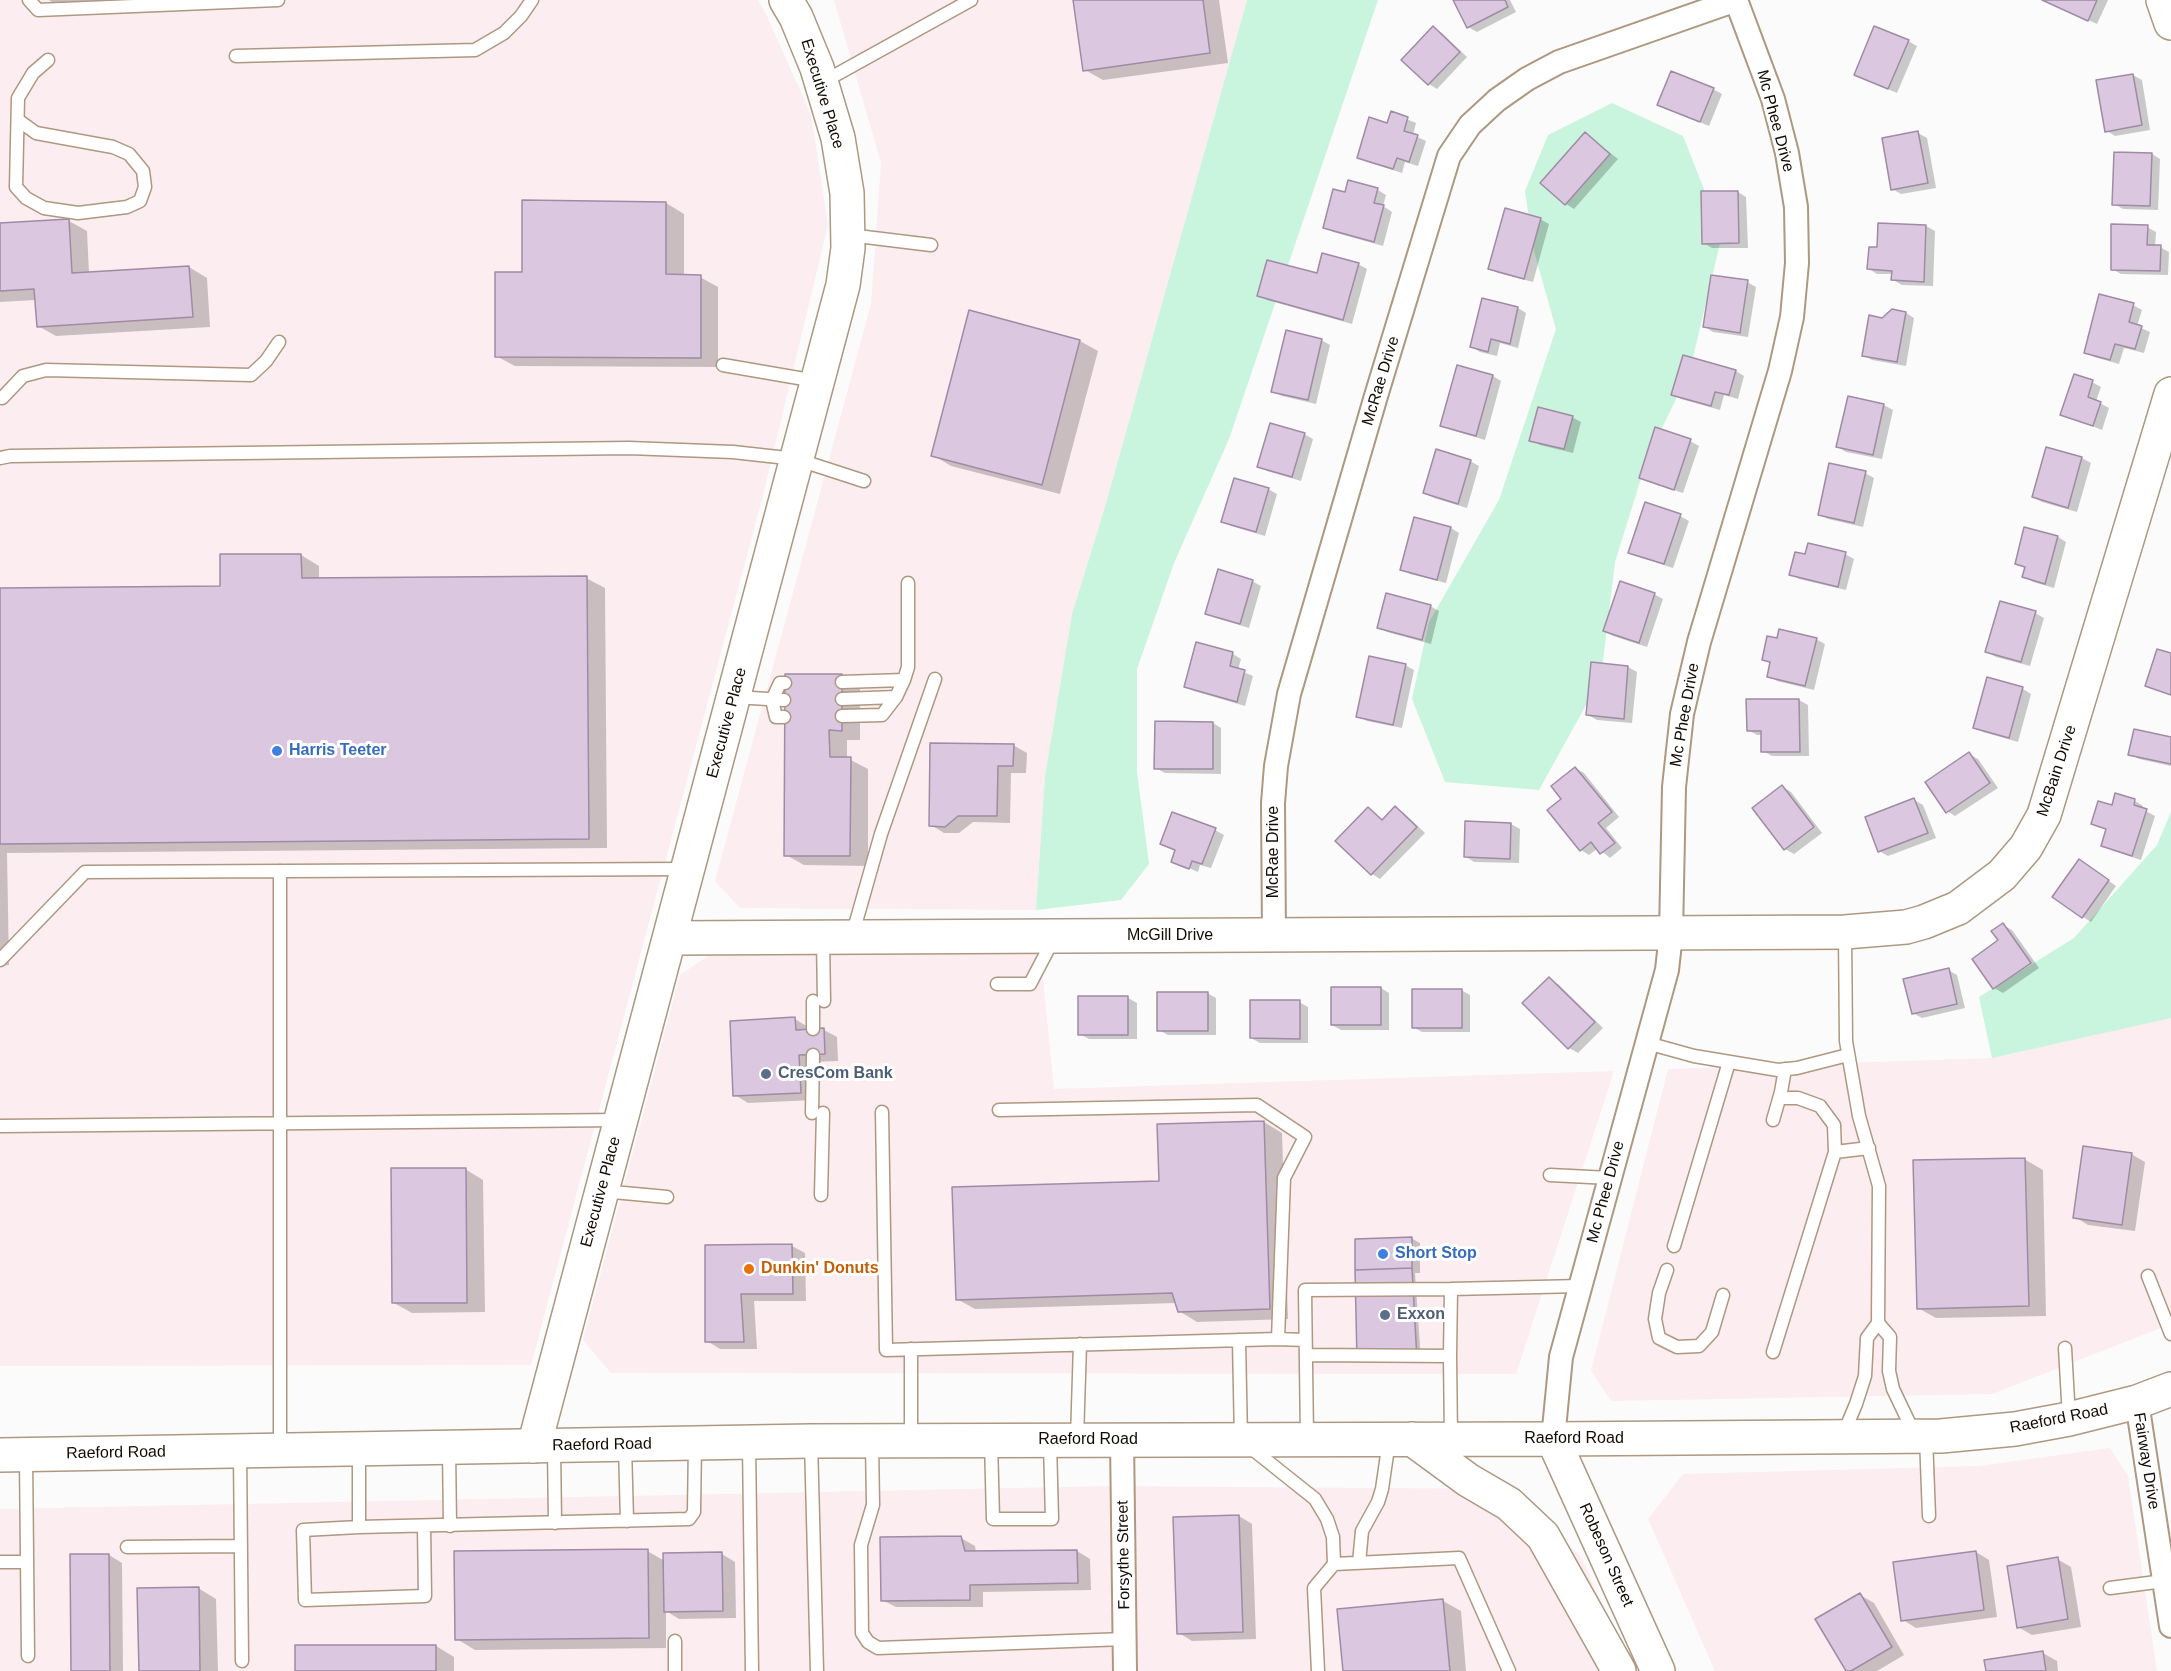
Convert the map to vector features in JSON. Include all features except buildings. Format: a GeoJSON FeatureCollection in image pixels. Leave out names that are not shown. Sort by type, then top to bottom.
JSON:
{"type":"FeatureCollection","features":[{"type":"Feature","properties":{"kind":"street","name":"Executive Place"},"geometry":{"type":"LineString","coordinates":[[544,1446],[601,1191],[843,285],[848,235],[847,193],[838,138],[822,83],[796,17],[786,0]]}},
{"type":"Feature","properties":{"kind":"street","name":"Mc Phee Drive"},"geometry":{"type":"LineString","coordinates":[[1553,1439],[1561,1357],[1667,970],[1671,934],[1674,787],[1682,714],[1699,642],[1780,371],[1792,317],[1797,263],[1796,207],[1787,153],[1773,99],[1736,0]]}},
{"type":"Feature","properties":{"kind":"street","name":"McRae Drive"},"geometry":{"type":"LineString","coordinates":[[1274,936],[1273,803],[1276,766],[1289,694],[1449,156],[1470,125],[1497,100],[1527,79],[1559,62],[1736,0]]}},
{"type":"Feature","properties":{"kind":"street"},"geometry":{"type":"LineString","coordinates":[[2163,0],[2171,24]]}},
{"type":"Feature","properties":{"kind":"street","name":"McBain Drive"},"geometry":{"type":"LineString","coordinates":[[1671,934],[1845,932],[1906,927],[1958,908],[2002,875],[2026,847],[2044,815],[2171,394]]}},
{"type":"Feature","properties":{"kind":"street","name":"McGill Drive"},"geometry":{"type":"LineString","coordinates":[[670,938],[1671,934]]}},
{"type":"Feature","properties":{"kind":"street","name":"Raeford Road"},"geometry":{"type":"LineString","coordinates":[[13,1455],[911,1440],[1921,1436],[2014,1429],[2069,1419],[2137,1402],[2171,1389]]}},
{"type":"Feature","properties":{"kind":"street","name":"Fairway Drive"},"geometry":{"type":"LineString","coordinates":[[2137,1402],[2171,1626]]}},
{"type":"Feature","properties":{"kind":"street","name":"Forsythe Street"},"geometry":{"type":"LineString","coordinates":[[1122,1439],[1125,1671]]}},
{"type":"Feature","properties":{"kind":"street"},"geometry":{"type":"LineString","coordinates":[[1400,1439],[1509,1504],[1543,1536],[1619,1671]]}},
{"type":"Feature","properties":{"kind":"street","name":"Robeson Street"},"geometry":{"type":"LineString","coordinates":[[1553,1439],[1658,1671]]}},
{"type":"Feature","properties":{"kind":"lane"},"geometry":{"type":"LineString","coordinates":[[29,0],[38,10],[278,0]]}},
{"type":"Feature","properties":{"kind":"lane"},"geometry":{"type":"LineString","coordinates":[[236,56],[475,50],[504,33],[532,0]]}},
{"type":"Feature","properties":{"kind":"lane"},"geometry":{"type":"LineString","coordinates":[[822,83],[971,0]]}},
{"type":"Feature","properties":{"kind":"lane"},"geometry":{"type":"LineString","coordinates":[[18,120],[36,133],[113,147],[129,154],[143,171],[145,187],[140,201],[127,207],[78,213],[44,208],[26,198],[16,187],[18,98],[33,73],[48,60]]}},
{"type":"Feature","properties":{"kind":"lane"},"geometry":{"type":"LineString","coordinates":[[848,235],[931,245]]}},
{"type":"Feature","properties":{"kind":"lane"},"geometry":{"type":"LineString","coordinates":[[2,398],[23,376],[46,370],[251,375],[266,361],[279,342]]}},
{"type":"Feature","properties":{"kind":"lane"},"geometry":{"type":"LineString","coordinates":[[723,365],[817,381]]}},
{"type":"Feature","properties":{"kind":"lane"},"geometry":{"type":"LineString","coordinates":[[0,458],[629,448],[733,452],[796,459],[864,481]]}},
{"type":"Feature","properties":{"kind":"lane"},"geometry":{"type":"LineString","coordinates":[[842,716],[882,715],[896,697],[908,667],[908,583]]}},
{"type":"Feature","properties":{"kind":"lane"},"geometry":{"type":"LineString","coordinates":[[842,682],[904,680]]}},
{"type":"Feature","properties":{"kind":"lane"},"geometry":{"type":"LineString","coordinates":[[813,1029],[838,938],[881,834],[935,680]]}},
{"type":"Feature","properties":{"kind":"lane"},"geometry":{"type":"LineString","coordinates":[[784,683],[780,683],[776,717],[784,717]]}},
{"type":"Feature","properties":{"kind":"lane"},"geometry":{"type":"LineString","coordinates":[[733,697],[778,700]]}},
{"type":"Feature","properties":{"kind":"lane"},"geometry":{"type":"LineString","coordinates":[[842,699],[896,697]]}},
{"type":"Feature","properties":{"kind":"lane"},"geometry":{"type":"LineString","coordinates":[[0,960],[85,872],[688,869]]}},
{"type":"Feature","properties":{"kind":"lane"},"geometry":{"type":"LineString","coordinates":[[280,871],[280,1450]]}},
{"type":"Feature","properties":{"kind":"lane"},"geometry":{"type":"LineString","coordinates":[[1842,1437],[1865,1376],[1867,1338],[1878,1323],[1879,1186],[1859,1116],[1846,1041],[1845,932]]}},
{"type":"Feature","properties":{"kind":"lane"},"geometry":{"type":"LineString","coordinates":[[997,984],[1030,984],[1055,937]]}},
{"type":"Feature","properties":{"kind":"lane"},"geometry":{"type":"LineString","coordinates":[[1647,1043],[1694,1056],[1785,1069],[1848,1055]]}},
{"type":"Feature","properties":{"kind":"lane"},"geometry":{"type":"LineString","coordinates":[[813,1054],[821,1195]]}},
{"type":"Feature","properties":{"kind":"lane"},"geometry":{"type":"LineString","coordinates":[[1674,1246],[1729,1062]]}},
{"type":"Feature","properties":{"kind":"lane"},"geometry":{"type":"LineString","coordinates":[[1773,1120],[1785,1069]]}},
{"type":"Feature","properties":{"kind":"lane"},"geometry":{"type":"LineString","coordinates":[[1773,1352],[1835,1152],[1834,1125],[1820,1106],[1798,1098],[1780,1098]]}},
{"type":"Feature","properties":{"kind":"lane"},"geometry":{"type":"LineString","coordinates":[[999,1110],[1257,1106],[1305,1137],[1284,1178],[1278,1339]]}},
{"type":"Feature","properties":{"kind":"lane"},"geometry":{"type":"LineString","coordinates":[[882,1112],[886,1350],[1305,1340]]}},
{"type":"Feature","properties":{"kind":"lane"},"geometry":{"type":"LineString","coordinates":[[0,1126],[620,1120]]}},
{"type":"Feature","properties":{"kind":"lane"},"geometry":{"type":"LineString","coordinates":[[1835,1152],[1869,1148]]}},
{"type":"Feature","properties":{"kind":"lane"},"geometry":{"type":"LineString","coordinates":[[1550,1175],[1610,1178]]}},
{"type":"Feature","properties":{"kind":"lane"},"geometry":{"type":"LineString","coordinates":[[601,1191],[667,1197]]}},
{"type":"Feature","properties":{"kind":"lane"},"geometry":{"type":"LineString","coordinates":[[1667,1270],[1659,1293],[1655,1319],[1659,1338],[1677,1347],[1699,1346],[1712,1332],[1723,1295]]}},
{"type":"Feature","properties":{"kind":"lane"},"geometry":{"type":"LineString","coordinates":[[2148,1276],[2171,1334]]}},
{"type":"Feature","properties":{"kind":"lane"},"geometry":{"type":"LineString","coordinates":[[1307,1439],[1305,1290],[1451,1290],[1581,1286]]}},
{"type":"Feature","properties":{"kind":"lane"},"geometry":{"type":"LineString","coordinates":[[1451,1290],[1451,1439]]}},
{"type":"Feature","properties":{"kind":"lane"},"geometry":{"type":"LineString","coordinates":[[1878,1323],[1890,1337],[1889,1371],[1893,1389],[1921,1436],[1929,1516]]}},
{"type":"Feature","properties":{"kind":"lane"},"geometry":{"type":"LineString","coordinates":[[1239,1340],[1241,1440],[1315,1499],[1334,1537],[1334,1564],[1314,1588],[1318,1671]]}},
{"type":"Feature","properties":{"kind":"lane"},"geometry":{"type":"LineString","coordinates":[[991,1440],[993,1519],[1052,1519],[1080,1344]]}},
{"type":"Feature","properties":{"kind":"lane"},"geometry":{"type":"LineString","coordinates":[[2065,1348],[2069,1419]]}},
{"type":"Feature","properties":{"kind":"lane"},"geometry":{"type":"LineString","coordinates":[[911,1349],[911,1440]]}},
{"type":"Feature","properties":{"kind":"lane"},"geometry":{"type":"LineString","coordinates":[[1306,1355],[1450,1356]]}},
{"type":"Feature","properties":{"kind":"lane"},"geometry":{"type":"LineString","coordinates":[[1359,1563],[1362,1531],[1378,1502],[1400,1439]]}},
{"type":"Feature","properties":{"kind":"lane"},"geometry":{"type":"LineString","coordinates":[[811,1441],[817,1671]]}},
{"type":"Feature","properties":{"kind":"lane"},"geometry":{"type":"LineString","coordinates":[[872,1441],[873,1505],[861,1545],[862,1633],[868,1642],[878,1648],[1125,1639]]}},
{"type":"Feature","properties":{"kind":"lane"},"geometry":{"type":"LineString","coordinates":[[749,1442],[752,1671]]}},
{"type":"Feature","properties":{"kind":"lane"},"geometry":{"type":"LineString","coordinates":[[424,1526],[425,1596],[305,1600],[303,1530],[360,1527],[689,1519],[694,1512],[695,1443]]}},
{"type":"Feature","properties":{"kind":"lane"},"geometry":{"type":"LineString","coordinates":[[625,1444],[627,1521]]}},
{"type":"Feature","properties":{"kind":"lane"},"geometry":{"type":"LineString","coordinates":[[544,1446],[555,1523]]}},
{"type":"Feature","properties":{"kind":"lane"},"geometry":{"type":"LineString","coordinates":[[449,1447],[450,1526]]}},
{"type":"Feature","properties":{"kind":"lane"},"geometry":{"type":"LineString","coordinates":[[359,1448],[360,1527]]}},
{"type":"Feature","properties":{"kind":"lane"},"geometry":{"type":"LineString","coordinates":[[240,1451],[242,1661]]}},
{"type":"Feature","properties":{"kind":"lane"},"geometry":{"type":"LineString","coordinates":[[13,1455],[27,1562],[28,1656]]}},
{"type":"Feature","properties":{"kind":"lane"},"geometry":{"type":"LineString","coordinates":[[127,1547],[241,1546]]}},
{"type":"Feature","properties":{"kind":"lane"},"geometry":{"type":"LineString","coordinates":[[1334,1564],[1459,1558],[1509,1671]]}},
{"type":"Feature","properties":{"kind":"lane"},"geometry":{"type":"LineString","coordinates":[[0,1562],[27,1562]]}},
{"type":"Feature","properties":{"kind":"lane"},"geometry":{"type":"LineString","coordinates":[[2110,1588],[2164,1581]]}},
{"type":"Feature","properties":{"kind":"lane"},"geometry":{"type":"LineString","coordinates":[[675,1641],[675,1671]]}},
{"type":"Feature","properties":{"kind":"shaded area"},"geometry":{"type":"Polygon","coordinates":[[[0,0],[758,0],[811,115],[828,225],[763,495],[531,1365],[0,1366],[0,0]]]}},
{"type":"Feature","properties":{"kind":"shaded area"},"geometry":{"type":"Polygon","coordinates":[[[834,0],[1247,0],[1105,507],[1072,614],[1045,776],[1036,910],[740,908],[715,881],[871,304],[881,163],[834,0]]]}},
{"type":"Feature","properties":{"kind":"shaded area"},"geometry":{"type":"Polygon","coordinates":[[[2171,894],[2171,1324],[1992,1394],[1611,1401],[1591,1371],[1668,1069],[1992,1058],[2107,1032],[2171,894]]]}},
{"type":"Feature","properties":{"kind":"shaded area"},"geometry":{"type":"Polygon","coordinates":[[[1040,949],[1054,1089],[1614,1071],[1516,1374],[611,1373],[583,1340],[680,975],[708,956],[1040,949]]]}},
{"type":"Feature","properties":{"kind":"shaded area"},"geometry":{"type":"Polygon","coordinates":[[[2110,1448],[2128,1476],[2157,1671],[1715,1671],[1648,1519],[1683,1474],[1979,1466],[2110,1448]]]}},
{"type":"Feature","properties":{"kind":"shaded area"},"geometry":{"type":"Polygon","coordinates":[[[1107,1486],[1512,1489],[1582,1558],[1630,1671],[0,1671],[0,1509],[1107,1486]]]}},
{"type":"Feature","properties":{"kind":"green space"},"geometry":{"type":"Polygon","coordinates":[[[1247,0],[1378,0],[1229,439],[1174,563],[1137,669],[1137,772],[1149,864],[1121,900],[1036,910],[1045,776],[1072,614],[1105,507],[1247,0]]]}},
{"type":"Feature","properties":{"kind":"green space"},"geometry":{"type":"Polygon","coordinates":[[[1612,103],[1683,136],[1722,235],[1690,370],[1647,459],[1615,562],[1601,678],[1539,790],[1445,782],[1412,699],[1429,622],[1499,500],[1556,329],[1534,251],[1525,191],[1548,135],[1612,103]]]}},
{"type":"Feature","properties":{"kind":"green space"},"geometry":{"type":"Polygon","coordinates":[[[2171,812],[2171,1018],[1992,1058],[1979,997],[2074,938],[2157,845],[2171,812]]]}},
{"type":"Feature","properties":{"kind":"place","name":"Harris Teeter"},"geometry":{"type":"Point","coordinates":[277,751]}},
{"type":"Feature","properties":{"kind":"place","name":"CresCom Bank"},"geometry":{"type":"Point","coordinates":[766,1074]}},
{"type":"Feature","properties":{"kind":"place","name":"Short Stop"},"geometry":{"type":"Point","coordinates":[1383,1254]}},
{"type":"Feature","properties":{"kind":"place","name":"Dunkin' Donuts"},"geometry":{"type":"Point","coordinates":[749,1269]}},
{"type":"Feature","properties":{"kind":"place","name":"Exxon"},"geometry":{"type":"Point","coordinates":[1385,1315]}}]}
